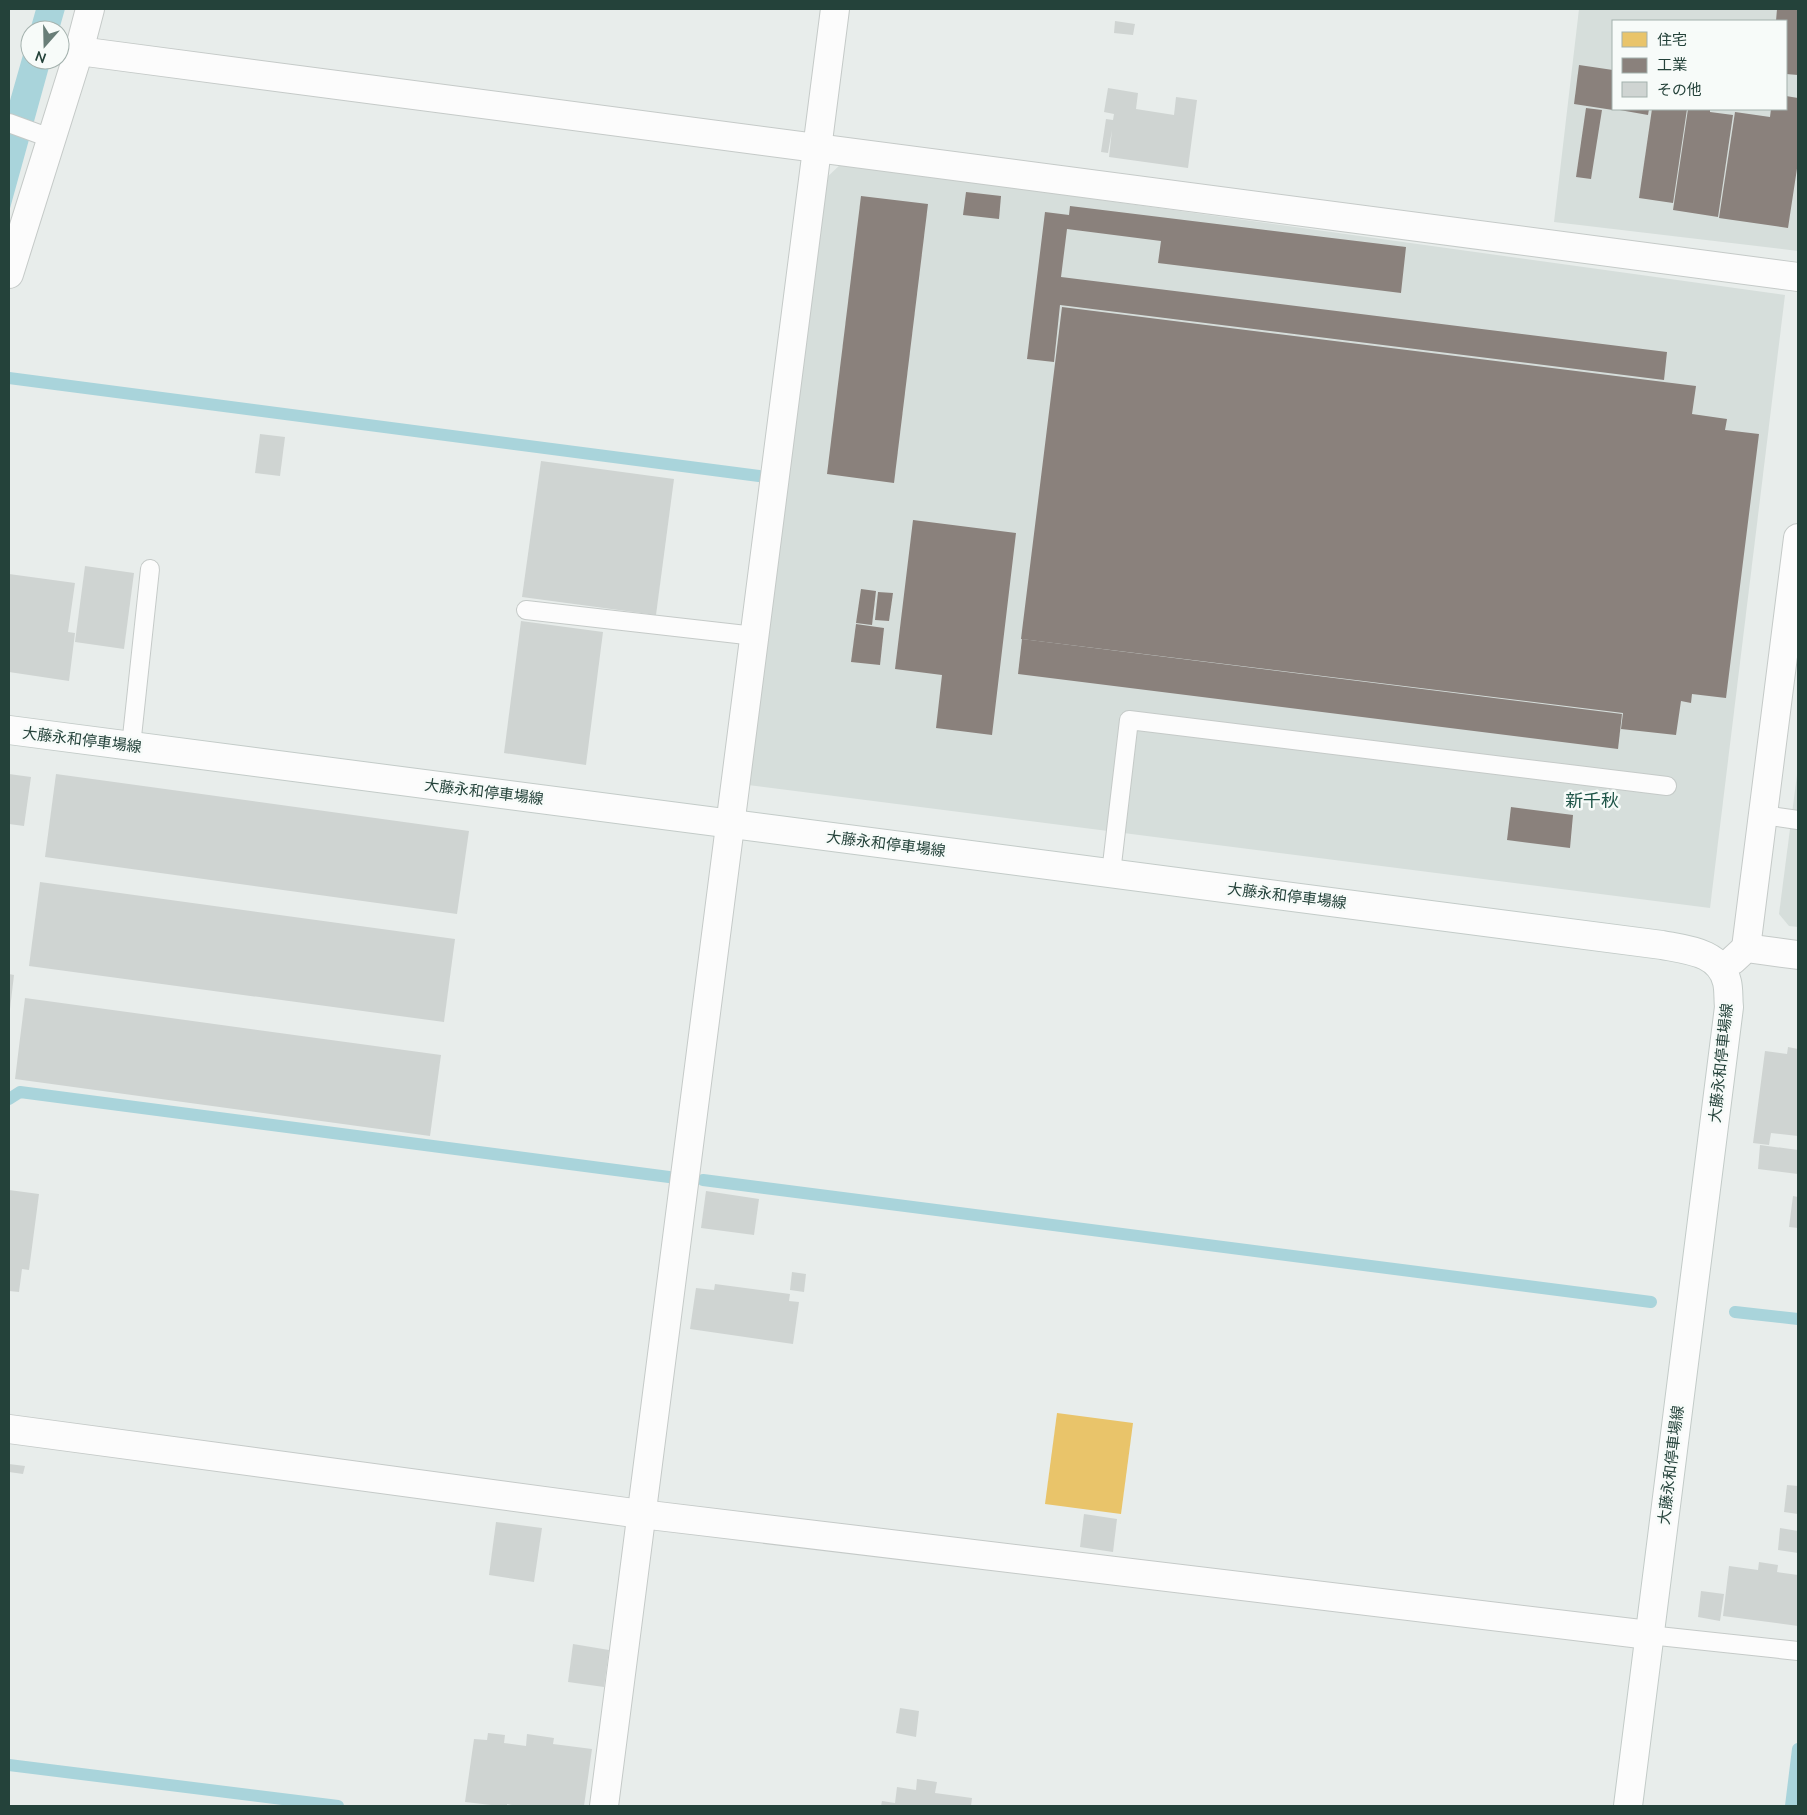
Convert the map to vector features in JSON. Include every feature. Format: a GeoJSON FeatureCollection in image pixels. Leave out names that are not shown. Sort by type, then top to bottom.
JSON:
{"type":"FeatureCollection","features":[{"type":"Feature","properties":{"kind":"street"},"geometry":{"type":"LineString","coordinates":[[10,263],[44,135],[79,51],[90,9]]}},
{"type":"Feature","properties":{"kind":"street"},"geometry":{"type":"LineString","coordinates":[[604,1806],[835,9]]}},
{"type":"Feature","properties":{"kind":"street"},"geometry":{"type":"LineString","coordinates":[[79,51],[1798,277]]}},
{"type":"Feature","properties":{"kind":"street"},"geometry":{"type":"LineString","coordinates":[[1722,970],[1746,948],[1798,538]]}},
{"type":"Feature","properties":{"kind":"street","name":"大藤永和停車場線"},"geometry":{"type":"LineString","coordinates":[[9,730],[1662,945],[1700,953],[1712,959],[1722,970],[1727,982],[1729,1007],[1628,1806]]}},
{"type":"Feature","properties":{"kind":"street"},"geometry":{"type":"LineString","coordinates":[[1746,948],[1798,955]]}},
{"type":"Feature","properties":{"kind":"street"},"geometry":{"type":"LineString","coordinates":[[9,1429],[641,1514],[1650,1635]]}},
{"type":"Feature","properties":{"kind":"lane"},"geometry":{"type":"LineString","coordinates":[[9,123],[44,135]]}},
{"type":"Feature","properties":{"kind":"lane"},"geometry":{"type":"LineString","coordinates":[[131,746],[150,569]]}},
{"type":"Feature","properties":{"kind":"lane"},"geometry":{"type":"LineString","coordinates":[[526,610],[755,636]]}},
{"type":"Feature","properties":{"kind":"lane"},"geometry":{"type":"LineString","coordinates":[[1111,873],[1129,720],[1667,786]]}},
{"type":"Feature","properties":{"kind":"lane"},"geometry":{"type":"LineString","coordinates":[[1763,815],[1798,820]]}},
{"type":"Feature","properties":{"kind":"lane"},"geometry":{"type":"LineString","coordinates":[[1650,1635],[1798,1651]]}},
{"type":"Feature","properties":{"kind":"shaded area"},"geometry":{"type":"Polygon","coordinates":[[[1579,9],[1798,9],[1798,251],[1554,222],[1579,9]]]}},
{"type":"Feature","properties":{"kind":"shaded area"},"geometry":{"type":"Polygon","coordinates":[[[841,164],[1785,295],[1710,908],[748,785],[823,181],[841,164]]]}},
{"type":"Feature","properties":{"kind":"shaded area"},"geometry":{"type":"Polygon","coordinates":[[[1798,767],[1798,927],[1789,926],[1779,914],[1798,767]]]}},
{"type":"Feature","properties":{"kind":"water"},"geometry":{"type":"Polygon","coordinates":[[[36,9],[65,9],[62,20],[33,20],[36,9]]]}},
{"type":"Feature","properties":{"kind":"water"},"geometry":{"type":"Polygon","coordinates":[[[20,65],[20,70],[48,70],[9,212],[9,104],[20,65]]]}},
{"type":"Feature","properties":{"kind":"building: 住宅"},"geometry":{"type":"Polygon","coordinates":[[[1057,1413],[1133,1423],[1121,1514],[1045,1504],[1057,1413]]]}},
{"type":"Feature","properties":{"kind":"building: 工業"},"geometry":{"type":"Polygon","coordinates":[[[1777,9],[1798,9],[1798,75],[1787,74],[1787,20],[1776,20],[1777,9]]]}},
{"type":"Feature","properties":{"kind":"building: 工業"},"geometry":{"type":"Polygon","coordinates":[[[1579,65],[1612,70],[1612,110],[1574,104],[1579,65]]]}},
{"type":"Feature","properties":{"kind":"building: 工業"},"geometry":{"type":"Polygon","coordinates":[[[1787,96],[1798,98],[1798,162],[1788,228],[1719,218],[1735,112],[1770,117],[1771,110],[1787,110],[1787,96]]]}},
{"type":"Feature","properties":{"kind":"building: 工業"},"geometry":{"type":"Polygon","coordinates":[[[1586,108],[1602,110],[1591,179],[1576,177],[1586,108]]]}},
{"type":"Feature","properties":{"kind":"building: 工業"},"geometry":{"type":"Polygon","coordinates":[[[1620,110],[1649,110],[1648,115],[1620,110]]]}},
{"type":"Feature","properties":{"kind":"building: 工業"},"geometry":{"type":"Polygon","coordinates":[[[1652,110],[1687,110],[1673,203],[1639,198],[1652,110]]]}},
{"type":"Feature","properties":{"kind":"building: 工業"},"geometry":{"type":"Polygon","coordinates":[[[1688,110],[1710,110],[1710,112],[1733,115],[1718,217],[1673,210],[1688,110]]]}},
{"type":"Feature","properties":{"kind":"building: 工業"},"geometry":{"type":"Polygon","coordinates":[[[966,192],[1001,196],[999,219],[963,215],[966,192]]]}},
{"type":"Feature","properties":{"kind":"building: 工業"},"geometry":{"type":"Polygon","coordinates":[[[861,196],[928,204],[894,483],[827,474],[861,196]]]}},
{"type":"Feature","properties":{"kind":"building: 工業"},"geometry":{"type":"Polygon","coordinates":[[[1070,206],[1406,247],[1401,293],[1158,263],[1161,241],[1067,229],[1061,277],[1667,352],[1664,380],[1060,305],[1054,362],[1027,359],[1045,212],[1069,215],[1070,206]]]}},
{"type":"Feature","properties":{"kind":"building: 工業"},"geometry":{"type":"Polygon","coordinates":[[[1062,307],[1696,386],[1692,414],[1727,419],[1725,430],[1759,434],[1726,698],[1692,694],[1691,703],[1681,701],[1676,735],[1621,729],[1623,713],[1021,639],[1062,307]]]}},
{"type":"Feature","properties":{"kind":"building: 工業"},"geometry":{"type":"Polygon","coordinates":[[[913,520],[1016,533],[992,735],[936,728],[942,675],[895,669],[913,520]]]}},
{"type":"Feature","properties":{"kind":"building: 工業"},"geometry":{"type":"Polygon","coordinates":[[[861,589],[876,591],[872,625],[856,623],[861,589]]]}},
{"type":"Feature","properties":{"kind":"building: 工業"},"geometry":{"type":"Polygon","coordinates":[[[878,592],[893,593],[889,621],[875,620],[878,592]]]}},
{"type":"Feature","properties":{"kind":"building: 工業"},"geometry":{"type":"Polygon","coordinates":[[[856,624],[884,628],[880,665],[851,662],[856,624]]]}},
{"type":"Feature","properties":{"kind":"building: 工業"},"geometry":{"type":"Polygon","coordinates":[[[1022,639],[1622,714],[1618,749],[1018,674],[1022,639]]]}},
{"type":"Feature","properties":{"kind":"building: 工業"},"geometry":{"type":"Polygon","coordinates":[[[1511,807],[1573,815],[1570,848],[1507,840],[1511,807]]]}},
{"type":"Feature","properties":{"kind":"building: その他"},"geometry":{"type":"Polygon","coordinates":[[[1115,21],[1135,24],[1133,35],[1114,33],[1115,21]]]}},
{"type":"Feature","properties":{"kind":"building: その他"},"geometry":{"type":"Polygon","coordinates":[[[1108,88],[1138,93],[1136,109],[1174,115],[1176,97],[1197,100],[1188,168],[1109,157],[1112,130],[1108,153],[1101,152],[1106,119],[1113,120],[1114,114],[1104,112],[1108,88]]]}},
{"type":"Feature","properties":{"kind":"building: その他"},"geometry":{"type":"Polygon","coordinates":[[[260,434],[285,437],[280,476],[255,473],[260,434]]]}},
{"type":"Feature","properties":{"kind":"building: その他"},"geometry":{"type":"Polygon","coordinates":[[[541,461],[674,479],[656,615],[522,597],[541,461]]]}},
{"type":"Feature","properties":{"kind":"building: その他"},"geometry":{"type":"Polygon","coordinates":[[[85,566],[134,573],[124,649],[75,642],[85,566]]]}},
{"type":"Feature","properties":{"kind":"building: その他"},"geometry":{"type":"Polygon","coordinates":[[[9,574],[75,583],[68,632],[75,633],[69,681],[9,672],[9,574]]]}},
{"type":"Feature","properties":{"kind":"building: その他"},"geometry":{"type":"Polygon","coordinates":[[[521,621],[603,632],[586,765],[504,753],[521,621]]]}},
{"type":"Feature","properties":{"kind":"building: その他"},"geometry":{"type":"Polygon","coordinates":[[[9,774],[31,777],[24,826],[9,824],[9,774]]]}},
{"type":"Feature","properties":{"kind":"building: その他"},"geometry":{"type":"Polygon","coordinates":[[[56,774],[469,831],[457,914],[45,857],[56,774]]]}},
{"type":"Feature","properties":{"kind":"building: その他"},"geometry":{"type":"Polygon","coordinates":[[[40,882],[455,939],[444,1022],[29,966],[40,882]]]}},
{"type":"Feature","properties":{"kind":"building: その他"},"geometry":{"type":"Polygon","coordinates":[[[9,974],[14,975],[10,1009],[9,1009],[9,974]]]}},
{"type":"Feature","properties":{"kind":"building: その他"},"geometry":{"type":"Polygon","coordinates":[[[25,998],[441,1055],[430,1136],[15,1079],[25,998]]]}},
{"type":"Feature","properties":{"kind":"building: その他"},"geometry":{"type":"Polygon","coordinates":[[[1788,1047],[1798,1049],[1798,1136],[1771,1133],[1769,1145],[1753,1143],[1765,1051],[1787,1054],[1788,1047]]]}},
{"type":"Feature","properties":{"kind":"building: その他"},"geometry":{"type":"Polygon","coordinates":[[[1760,1145],[1798,1150],[1798,1174],[1758,1169],[1760,1145]]]}},
{"type":"Feature","properties":{"kind":"building: その他"},"geometry":{"type":"Polygon","coordinates":[[[9,1190],[39,1194],[29,1270],[22,1269],[19,1292],[9,1291],[9,1190]]]}},
{"type":"Feature","properties":{"kind":"building: その他"},"geometry":{"type":"Polygon","coordinates":[[[706,1191],[759,1199],[754,1235],[701,1228],[706,1191]]]}},
{"type":"Feature","properties":{"kind":"building: その他"},"geometry":{"type":"Polygon","coordinates":[[[1793,1196],[1798,1197],[1798,1228],[1789,1227],[1793,1196]]]}},
{"type":"Feature","properties":{"kind":"building: その他"},"geometry":{"type":"Polygon","coordinates":[[[792,1272],[806,1274],[804,1292],[790,1290],[792,1272]]]}},
{"type":"Feature","properties":{"kind":"building: その他"},"geometry":{"type":"Polygon","coordinates":[[[715,1284],[790,1294],[789,1301],[799,1302],[793,1344],[690,1329],[696,1288],[714,1290],[715,1284]]]}},
{"type":"Feature","properties":{"kind":"building: その他"},"geometry":{"type":"Polygon","coordinates":[[[9,1464],[25,1466],[23,1474],[9,1472],[9,1464]]]}},
{"type":"Feature","properties":{"kind":"building: その他"},"geometry":{"type":"Polygon","coordinates":[[[1787,1485],[1798,1486],[1798,1514],[1784,1512],[1787,1485]]]}},
{"type":"Feature","properties":{"kind":"building: その他"},"geometry":{"type":"Polygon","coordinates":[[[1084,1514],[1117,1519],[1113,1552],[1080,1547],[1084,1514]]]}},
{"type":"Feature","properties":{"kind":"building: その他"},"geometry":{"type":"Polygon","coordinates":[[[496,1522],[542,1528],[534,1582],[489,1575],[496,1522]]]}},
{"type":"Feature","properties":{"kind":"building: その他"},"geometry":{"type":"Polygon","coordinates":[[[1780,1528],[1798,1531],[1798,1553],[1778,1550],[1780,1528]]]}},
{"type":"Feature","properties":{"kind":"building: その他"},"geometry":{"type":"Polygon","coordinates":[[[1759,1562],[1778,1565],[1777,1572],[1798,1575],[1798,1626],[1723,1616],[1729,1566],[1758,1570],[1759,1562]]]}},
{"type":"Feature","properties":{"kind":"building: その他"},"geometry":{"type":"Polygon","coordinates":[[[1701,1591],[1724,1594],[1720,1621],[1698,1617],[1701,1591]]]}},
{"type":"Feature","properties":{"kind":"building: その他"},"geometry":{"type":"Polygon","coordinates":[[[573,1644],[609,1650],[604,1687],[568,1682],[573,1644]]]}},
{"type":"Feature","properties":{"kind":"building: その他"},"geometry":{"type":"Polygon","coordinates":[[[900,1708],[919,1711],[916,1737],[896,1733],[900,1708]]]}},
{"type":"Feature","properties":{"kind":"building: その他"},"geometry":{"type":"Polygon","coordinates":[[[488,1733],[505,1735],[504,1743],[526,1746],[527,1734],[554,1738],[553,1744],[592,1749],[584,1806],[517,1806],[507,1804],[507,1806],[500,1806],[465,1802],[474,1739],[487,1740],[488,1733]]]}},
{"type":"Feature","properties":{"kind":"building: その他"},"geometry":{"type":"Polygon","coordinates":[[[917,1779],[937,1782],[935,1793],[972,1798],[971,1806],[881,1806],[882,1801],[895,1803],[897,1787],[916,1790],[917,1779]]]}},
{"type":"Feature","properties":{"kind":"waterway"},"geometry":{"type":"LineString","coordinates":[[9,378],[759,476]]}},
{"type":"Feature","properties":{"kind":"waterway"},"geometry":{"type":"LineString","coordinates":[[9,1099],[20,1092],[669,1177]]}},
{"type":"Feature","properties":{"kind":"waterway"},"geometry":{"type":"LineString","coordinates":[[703,1180],[1651,1302]]}},
{"type":"Feature","properties":{"kind":"waterway"},"geometry":{"type":"LineString","coordinates":[[1735,1312],[1798,1319]]}},
{"type":"Feature","properties":{"kind":"waterway"},"geometry":{"type":"LineString","coordinates":[[1791,1806],[1798,1749]]}},
{"type":"Feature","properties":{"kind":"waterway"},"geometry":{"type":"LineString","coordinates":[[9,1765],[338,1806]]}},
{"type":"Feature","properties":{"kind":"district","name":"新千秋"},"geometry":{"type":"Point","coordinates":[1592,801]}}]}
